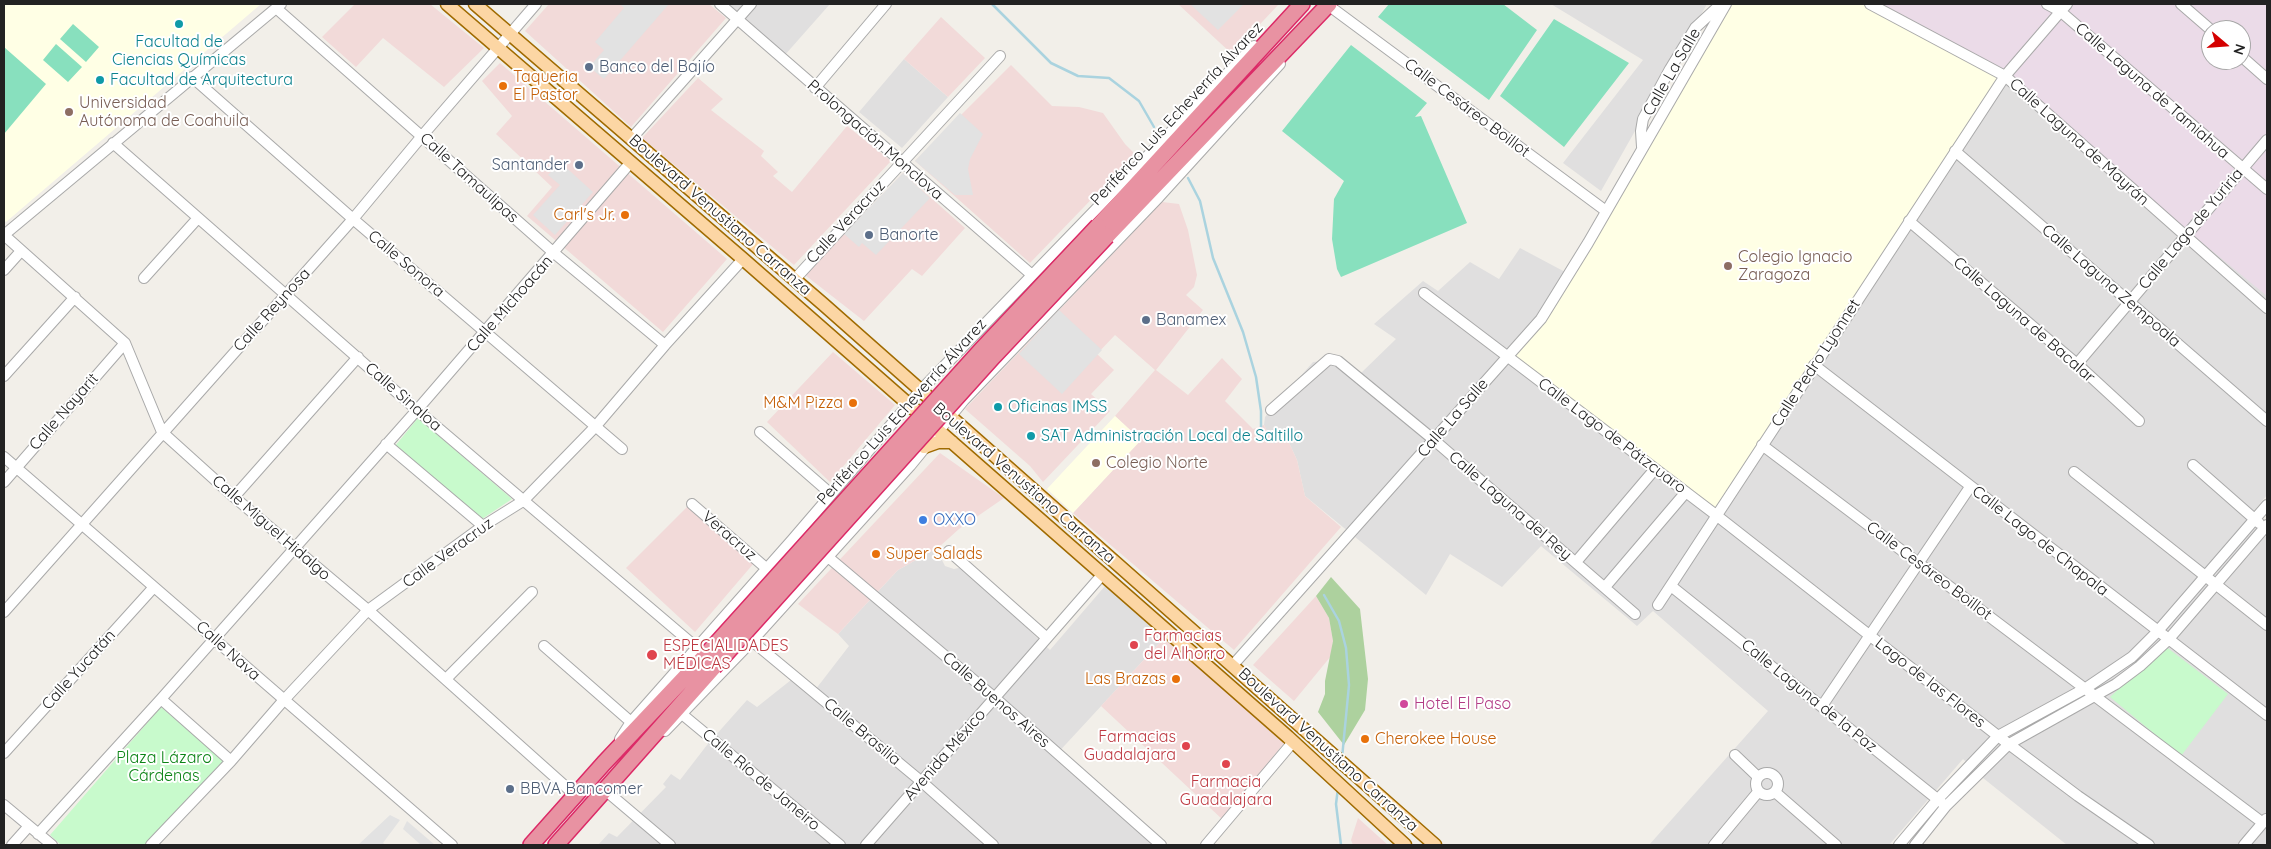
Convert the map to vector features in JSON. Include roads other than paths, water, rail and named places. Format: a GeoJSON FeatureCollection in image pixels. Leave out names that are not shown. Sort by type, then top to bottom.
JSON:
{"type":"FeatureCollection","features":[{"type":"Feature","properties":{"kind":"highway","name":"Periférico Luis Echeverría Álvarez"},"geometry":{"type":"LineString","coordinates":[[531,845],[604,763],[987,363],[1302,4]]}},
{"type":"Feature","properties":{"kind":"highway","name":"Periférico Luis Echeverría Álvarez"},"geometry":{"type":"LineString","coordinates":[[1102,231],[1329,4]]}},
{"type":"Feature","properties":{"kind":"highway","name":"Periférico Luis Echeverría Álvarez"},"geometry":{"type":"LineString","coordinates":[[556,845],[651,739],[705,657]]}},
{"type":"Feature","properties":{"kind":"main road","name":"Boulevard Venustiano Carranza"},"geometry":{"type":"LineString","coordinates":[[447,4],[909,404],[1293,742],[1405,845]]}},
{"type":"Feature","properties":{"kind":"main road","name":"Boulevard Venustiano Carranza"},"geometry":{"type":"LineString","coordinates":[[475,4],[795,279],[1435,845]]}},
{"type":"Feature","properties":{"kind":"main road"},"geometry":{"type":"LineString","coordinates":[[924,447],[938,442],[952,442]]}},
{"type":"Feature","properties":{"kind":"street","name":"Calle Reynosa"},"geometry":{"type":"LineString","coordinates":[[4,612],[162,432],[354,219],[422,136],[536,4]]}},
{"type":"Feature","properties":{"kind":"street","name":"Prolongación Monclova"},"geometry":{"type":"LineString","coordinates":[[720,4],[1032,275]]}},
{"type":"Feature","properties":{"kind":"street"},"geometry":{"type":"LineString","coordinates":[[631,139],[751,4]]}},
{"type":"Feature","properties":{"kind":"street"},"geometry":{"type":"LineString","coordinates":[[815,88],[886,4]]}},
{"type":"Feature","properties":{"kind":"street","name":"Calle Cesáreo Boillot"},"geometry":{"type":"LineString","coordinates":[[1329,4],[1606,211]]}},
{"type":"Feature","properties":{"kind":"street","name":"Calle La Salle"},"geometry":{"type":"LineString","coordinates":[[1642,148],[1641,131],[1643,119],[1670,69],[1695,28],[1720,4]]}},
{"type":"Feature","properties":{"kind":"street","name":"Calle La Salle"},"geometry":{"type":"LineString","coordinates":[[1233,665],[1541,319],[1726,4]]}},
{"type":"Feature","properties":{"kind":"street","name":"Calle Laguna de Mayrán"},"geometry":{"type":"LineString","coordinates":[[1870,4],[2005,76],[2267,308]]}},
{"type":"Feature","properties":{"kind":"street","name":"Calle Laguna de Tamiahua"},"geometry":{"type":"LineString","coordinates":[[2047,4],[2063,7],[2267,189]]}},
{"type":"Feature","properties":{"kind":"street"},"geometry":{"type":"LineString","coordinates":[[2181,4],[2201,21]]}},
{"type":"Feature","properties":{"kind":"street"},"geometry":{"type":"LineString","coordinates":[[4,235],[279,6]]}},
{"type":"Feature","properties":{"kind":"street","name":"Calle Tamaulipas"},"geometry":{"type":"LineString","coordinates":[[279,6],[554,253],[665,345]]}},
{"type":"Feature","properties":{"kind":"street","name":"Calle Pedro Lyonnet"},"geometry":{"type":"LineString","coordinates":[[1658,605],[2005,76],[2063,7]]}},
{"type":"Feature","properties":{"kind":"street"},"geometry":{"type":"LineString","coordinates":[[604,763],[631,722],[705,657],[766,568],[920,391],[1223,76],[1257,43],[1280,28]]}},
{"type":"Feature","properties":{"kind":"street","name":"Periférico Luis Echeverría Álvarez"},"geometry":{"type":"LineString","coordinates":[[651,739],[661,735],[683,715],[752,641],[910,466],[966,398],[1159,197],[1265,82],[1304,29]]}},
{"type":"Feature","properties":{"kind":"street","name":"Calle Veracruz"},"geometry":{"type":"LineString","coordinates":[[795,279],[1000,56]]}},
{"type":"Feature","properties":{"kind":"street"},"geometry":{"type":"LineString","coordinates":[[2251,65],[2267,79]]}},
{"type":"Feature","properties":{"kind":"street","name":"Calle Sonora"},"geometry":{"type":"LineString","coordinates":[[192,77],[622,449]]}},
{"type":"Feature","properties":{"kind":"street","name":"Calle Lago de Yuriria"},"geometry":{"type":"LineString","coordinates":[[2076,364],[2267,140]]}},
{"type":"Feature","properties":{"kind":"street","name":"Calle Sinaloa"},"geometry":{"type":"LineString","coordinates":[[113,144],[417,410],[705,657]]}},
{"type":"Feature","properties":{"kind":"street","name":"Calle Laguna Zempoala"},"geometry":{"type":"LineString","coordinates":[[1955,151],[2267,421]]}},
{"type":"Feature","properties":{"kind":"street","name":"Calle Michoacán"},"geometry":{"type":"LineString","coordinates":[[38,834],[161,699],[417,410],[631,162]]}},
{"type":"Feature","properties":{"kind":"street"},"geometry":{"type":"LineString","coordinates":[[144,278],[198,218]]}},
{"type":"Feature","properties":{"kind":"street","name":"Calle Laguna de Bacalar"},"geometry":{"type":"LineString","coordinates":[[1909,221],[2076,364],[2138,420]]}},
{"type":"Feature","properties":{"kind":"street","name":"Calle Miguel Hidalgo"},"geometry":{"type":"LineString","coordinates":[[4,235],[125,343],[162,432],[294,549],[368,610],[575,795]]}},
{"type":"Feature","properties":{"kind":"street"},"geometry":{"type":"LineString","coordinates":[[4,270],[20,251]]}},
{"type":"Feature","properties":{"kind":"street","name":"Calle Veracruz"},"geometry":{"type":"LineString","coordinates":[[151,845],[231,761],[283,701],[368,610],[483,526],[523,501],[596,427],[665,345],[743,259]]}},
{"type":"Feature","properties":{"kind":"street","name":"Calle Lago de Pátzcuaro"},"geometry":{"type":"LineString","coordinates":[[1424,293],[1716,515]]}},
{"type":"Feature","properties":{"kind":"street"},"geometry":{"type":"LineString","coordinates":[[4,376],[75,297]]}},
{"type":"Feature","properties":{"kind":"street","name":"Calle Nayarit"},"geometry":{"type":"LineString","coordinates":[[4,482],[125,343]]}},
{"type":"Feature","properties":{"kind":"street"},"geometry":{"type":"LineString","coordinates":[[234,497],[358,357]]}},
{"type":"Feature","properties":{"kind":"street","name":"Calle Laguna del Rey"},"geometry":{"type":"LineString","coordinates":[[1271,410],[1329,359],[1338,361],[1434,440],[1635,614]]}},
{"type":"Feature","properties":{"kind":"street","name":"Calle Lago de Chapala"},"geometry":{"type":"LineString","coordinates":[[1814,365],[2157,632],[2267,715]]}},
{"type":"Feature","properties":{"kind":"street"},"geometry":{"type":"LineString","coordinates":[[939,371],[938,386],[941,392],[952,399],[966,398]]}},
{"type":"Feature","properties":{"kind":"street"},"geometry":{"type":"LineString","coordinates":[[893,424],[908,422],[915,425],[919,430],[921,443],[910,466]]}},
{"type":"Feature","properties":{"kind":"street"},"geometry":{"type":"LineString","coordinates":[[760,432],[831,494]]}},
{"type":"Feature","properties":{"kind":"street"},"geometry":{"type":"LineString","coordinates":[[386,444],[483,526]]}},
{"type":"Feature","properties":{"kind":"street","name":"Calle Cesáreo Boillot"},"geometry":{"type":"LineString","coordinates":[[1762,445],[2265,821]]}},
{"type":"Feature","properties":{"kind":"street","name":"Calle Nava"},"geometry":{"type":"LineString","coordinates":[[4,457],[214,638],[283,701],[452,845]]}},
{"type":"Feature","properties":{"kind":"street"},"geometry":{"type":"LineString","coordinates":[[1915,845],[1946,806],[2009,744],[2097,696],[2140,666],[2168,640],[2266,528],[2193,465]]}},
{"type":"Feature","properties":{"kind":"street"},"geometry":{"type":"LineString","coordinates":[[1576,562],[1655,469]]}},
{"type":"Feature","properties":{"kind":"street"},"geometry":{"type":"LineString","coordinates":[[2074,472],[2267,625]]}},
{"type":"Feature","properties":{"kind":"street"},"geometry":{"type":"LineString","coordinates":[[1822,706],[1970,487]]}},
{"type":"Feature","properties":{"kind":"street"},"geometry":{"type":"LineString","coordinates":[[1605,588],[1686,492]]}},
{"type":"Feature","properties":{"kind":"street","name":"Veracruz"},"geometry":{"type":"LineString","coordinates":[[692,504],[766,568]]}},
{"type":"Feature","properties":{"kind":"street"},"geometry":{"type":"LineString","coordinates":[[1899,845],[1937,800],[1998,736],[2086,688],[2132,657],[2157,632],[2267,505]]}},
{"type":"Feature","properties":{"kind":"street","name":"Lago de las Flores"},"geometry":{"type":"LineString","coordinates":[[1716,515],[1998,736],[2078,796],[2148,845]]}},
{"type":"Feature","properties":{"kind":"street"},"geometry":{"type":"LineString","coordinates":[[949,552],[1047,638]]}},
{"type":"Feature","properties":{"kind":"street","name":"Calle Buenos Aires"},"geometry":{"type":"LineString","coordinates":[[828,557],[995,698],[1161,845]]}},
{"type":"Feature","properties":{"kind":"street","name":"Avenida México"},"geometry":{"type":"LineString","coordinates":[[866,845],[1102,575]]}},
{"type":"Feature","properties":{"kind":"street","name":"Calle Laguna de la Paz"},"geometry":{"type":"LineString","coordinates":[[1671,586],[1946,806]]}},
{"type":"Feature","properties":{"kind":"street","name":"Calle Yucatán"},"geometry":{"type":"LineString","coordinates":[[4,753],[154,587]]}},
{"type":"Feature","properties":{"kind":"street"},"geometry":{"type":"LineString","coordinates":[[446,679],[532,592]]}},
{"type":"Feature","properties":{"kind":"street","name":"Calle Brasilia"},"geometry":{"type":"LineString","coordinates":[[752,641],[922,782],[994,845]]}},
{"type":"Feature","properties":{"kind":"street"},"geometry":{"type":"LineString","coordinates":[[544,646],[631,722]]}},
{"type":"Feature","properties":{"kind":"street"},"geometry":{"type":"LineString","coordinates":[[161,699],[231,761]]}},
{"type":"Feature","properties":{"kind":"street","name":"Calle Río de Janeiro"},"geometry":{"type":"LineString","coordinates":[[683,715],[840,845]]}},
{"type":"Feature","properties":{"kind":"street"},"geometry":{"type":"LineString","coordinates":[[1206,845],[1293,742]]}},
{"type":"Feature","properties":{"kind":"street"},"geometry":{"type":"LineString","coordinates":[[1735,755],[1758,777]]}},
{"type":"Feature","properties":{"kind":"street"},"geometry":{"type":"LineString","coordinates":[[1758,777],[1765,774],[1772,775],[1778,785],[1775,792],[1766,795],[1758,792]]}},
{"type":"Feature","properties":{"kind":"street"},"geometry":{"type":"LineString","coordinates":[[1758,777],[1756,784],[1758,792]]}},
{"type":"Feature","properties":{"kind":"street"},"geometry":{"type":"LineString","coordinates":[[605,790],[670,845]]}},
{"type":"Feature","properties":{"kind":"street"},"geometry":{"type":"LineString","coordinates":[[1714,845],[1758,792]]}},
{"type":"Feature","properties":{"kind":"street"},"geometry":{"type":"LineString","coordinates":[[1775,792],[1836,845]]}},
{"type":"Feature","properties":{"kind":"street"},"geometry":{"type":"LineString","coordinates":[[4,805],[52,845]]}},
{"type":"Feature","properties":{"kind":"street"},"geometry":{"type":"LineString","coordinates":[[2244,845],[2265,821]]}},
{"type":"Feature","properties":{"kind":"street"},"geometry":{"type":"LineString","coordinates":[[12,845],[30,826]]}},
{"type":"Feature","properties":{"kind":"waterway"},"geometry":{"type":"LineString","coordinates":[[992,4],[1051,63],[1078,76],[1109,78],[1139,101],[1154,127]]}},
{"type":"Feature","properties":{"kind":"waterway"},"geometry":{"type":"LineString","coordinates":[[1188,178],[1200,201],[1213,258],[1243,332],[1256,377],[1261,411],[1261,430]]}},
{"type":"Feature","properties":{"kind":"waterway"},"geometry":{"type":"LineString","coordinates":[[1324,595],[1339,621],[1346,648],[1349,685],[1342,758]]}},
{"type":"Feature","properties":{"kind":"waterway"},"geometry":{"type":"LineString","coordinates":[[1338,788],[1336,804],[1341,845]]}},
{"type":"Feature","properties":{"kind":"place","name":"Facultad de Ciencias Químicas"},"geometry":{"type":"Point","coordinates":[179,24]}},
{"type":"Feature","properties":{"kind":"place","name":"Banco del Bajío"},"geometry":{"type":"Point","coordinates":[589,67]}},
{"type":"Feature","properties":{"kind":"place","name":"Facultad de Arquitectura"},"geometry":{"type":"Point","coordinates":[100,80]}},
{"type":"Feature","properties":{"kind":"place","name":"Taqueria El Pastor"},"geometry":{"type":"Point","coordinates":[503,86]}},
{"type":"Feature","properties":{"kind":"place","name":"Universidad Autónoma de Coahuila"},"geometry":{"type":"Point","coordinates":[69,112]}},
{"type":"Feature","properties":{"kind":"place","name":"Santander"},"geometry":{"type":"Point","coordinates":[579,165]}},
{"type":"Feature","properties":{"kind":"place","name":"Carl's Jr."},"geometry":{"type":"Point","coordinates":[625,215]}},
{"type":"Feature","properties":{"kind":"place","name":"Banorte"},"geometry":{"type":"Point","coordinates":[869,235]}},
{"type":"Feature","properties":{"kind":"place","name":"Colegio Ignacio Zaragoza"},"geometry":{"type":"Point","coordinates":[1728,266]}},
{"type":"Feature","properties":{"kind":"place","name":"Banamex"},"geometry":{"type":"Point","coordinates":[1146,320]}},
{"type":"Feature","properties":{"kind":"place","name":"M&M Pizza"},"geometry":{"type":"Point","coordinates":[853,403]}},
{"type":"Feature","properties":{"kind":"place","name":"Oficinas IMSS"},"geometry":{"type":"Point","coordinates":[998,407]}},
{"type":"Feature","properties":{"kind":"place","name":"SAT Administración Local de Saltillo"},"geometry":{"type":"Point","coordinates":[1031,436]}},
{"type":"Feature","properties":{"kind":"place","name":"Colegio Norte"},"geometry":{"type":"Point","coordinates":[1096,463]}},
{"type":"Feature","properties":{"kind":"place","name":"OXXO"},"geometry":{"type":"Point","coordinates":[923,520]}},
{"type":"Feature","properties":{"kind":"place","name":"Super Salads"},"geometry":{"type":"Point","coordinates":[876,554]}},
{"type":"Feature","properties":{"kind":"place","name":"Farmacias del Alhorro"},"geometry":{"type":"Point","coordinates":[1134,645]}},
{"type":"Feature","properties":{"kind":"place","name":"ESPECIALIDADES MÉDICAS"},"geometry":{"type":"Point","coordinates":[652,655]}},
{"type":"Feature","properties":{"kind":"place","name":"Las Brazas"},"geometry":{"type":"Point","coordinates":[1176,679]}},
{"type":"Feature","properties":{"kind":"place","name":"Hotel El Paso"},"geometry":{"type":"Point","coordinates":[1404,704]}},
{"type":"Feature","properties":{"kind":"place","name":"Cherokee House"},"geometry":{"type":"Point","coordinates":[1365,739]}},
{"type":"Feature","properties":{"kind":"place","name":"Farmacias Guadalajara"},"geometry":{"type":"Point","coordinates":[1186,746]}},
{"type":"Feature","properties":{"kind":"place","name":"Farmacia Guadalajara"},"geometry":{"type":"Point","coordinates":[1226,764]}},
{"type":"Feature","properties":{"kind":"place","name":"BBVA Bancomer"},"geometry":{"type":"Point","coordinates":[510,789]}},
{"type":"Feature","properties":{"kind":"park label","name":"Plaza Lázaro Cárdenas"},"geometry":{"type":"Point","coordinates":[164,767]}}]}
